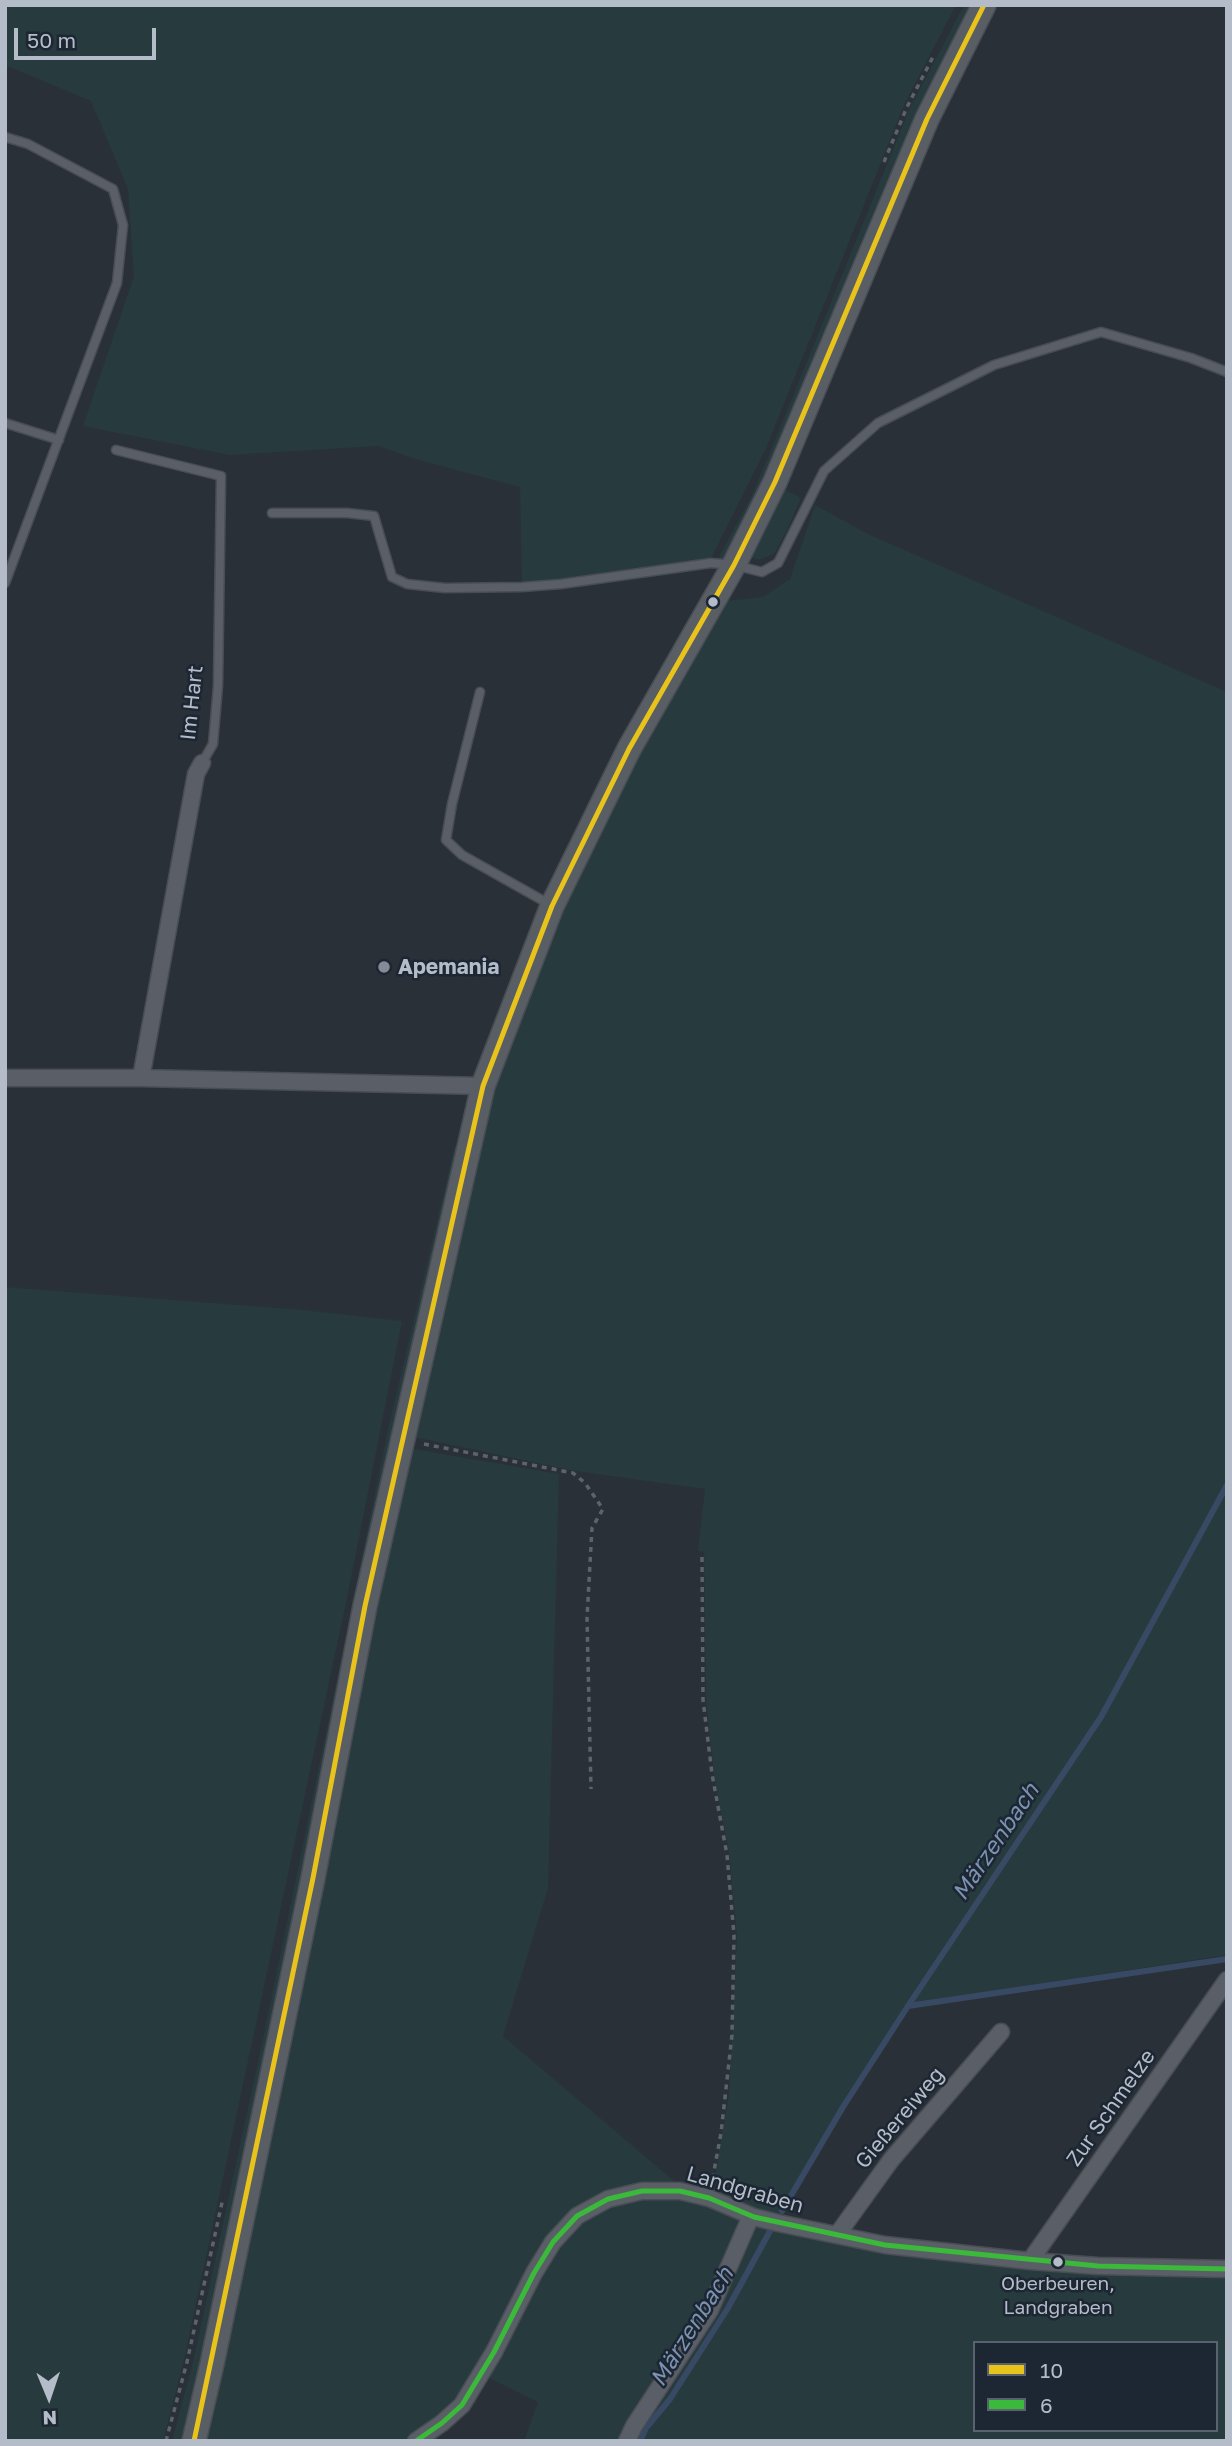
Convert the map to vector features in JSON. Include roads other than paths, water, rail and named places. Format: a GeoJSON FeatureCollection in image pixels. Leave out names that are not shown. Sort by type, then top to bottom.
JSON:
{"type":"FeatureCollection","features":[{"type":"Feature","properties":{"kind":"street"},"geometry":{"type":"LineString","coordinates":[[194,2441],[313,1878],[365,1606],[483,1086],[552,906],[629,749],[734,565],[775,482],[927,119],[984,5]]}},
{"type":"Feature","properties":{"kind":"street","name":"Im Hart"},"geometry":{"type":"LineString","coordinates":[[141,1078],[196,775],[202,764]]}},
{"type":"Feature","properties":{"kind":"street"},"geometry":{"type":"LineString","coordinates":[[5,1078],[141,1078],[483,1086]]}},
{"type":"Feature","properties":{"kind":"street","name":"Zur Schmelze"},"geometry":{"type":"LineString","coordinates":[[1030,2261],[1227,1980]]}},
{"type":"Feature","properties":{"kind":"street","name":"Gießereiweg"},"geometry":{"type":"LineString","coordinates":[[837,2235],[891,2160],[1000,2032]]}},
{"type":"Feature","properties":{"kind":"street","name":"Landgraben"},"geometry":{"type":"LineString","coordinates":[[416,2441],[462,2405],[494,2352],[534,2273],[554,2242],[577,2216],[608,2199],[642,2191],[680,2191],[709,2198],[751,2216],[885,2245],[1098,2266],[1227,2269]]}},
{"type":"Feature","properties":{"kind":"street"},"geometry":{"type":"LineString","coordinates":[[627,2441],[634,2426],[710,2310],[751,2216]]}},
{"type":"Feature","properties":{"kind":"lane"},"geometry":{"type":"LineString","coordinates":[[5,137],[28,144],[113,189],[123,225],[117,283],[5,583]]}},
{"type":"Feature","properties":{"kind":"lane"},"geometry":{"type":"LineString","coordinates":[[272,513],[347,513],[374,516],[392,577],[407,584],[445,589],[561,584],[711,563],[762,572],[778,563],[824,471],[878,423],[994,365],[1101,332],[1191,358],[1227,372]]}},
{"type":"Feature","properties":{"kind":"lane"},"geometry":{"type":"LineString","coordinates":[[5,423],[59,440]]}},
{"type":"Feature","properties":{"kind":"lane","name":"Im Hart"},"geometry":{"type":"LineString","coordinates":[[116,450],[221,476],[218,686],[213,744],[202,764]]}},
{"type":"Feature","properties":{"kind":"lane"},"geometry":{"type":"LineString","coordinates":[[480,692],[452,804],[446,840],[462,855],[552,906]]}},
{"type":"Feature","properties":{"kind":"waterway","name":"Märzenbach"},"geometry":{"type":"LineString","coordinates":[[782,2211],[843,2107],[908,2006],[1101,1717],[1227,1485]]}},
{"type":"Feature","properties":{"kind":"waterway"},"geometry":{"type":"LineString","coordinates":[[908,2006],[1227,1959]]}},
{"type":"Feature","properties":{"kind":"waterway","name":"Märzenbach"},"geometry":{"type":"LineString","coordinates":[[640,2441],[646,2428],[670,2399],[728,2308],[770,2231]]}},
{"type":"Feature","properties":{"kind":"place","name":"Apemania"},"geometry":{"type":"Point","coordinates":[384,967]}},
{"type":"Feature","properties":{"kind":"place","name":"Oberbeuren, Landgraben"},"geometry":{"type":"Point","coordinates":[1058,2262]}}]}
